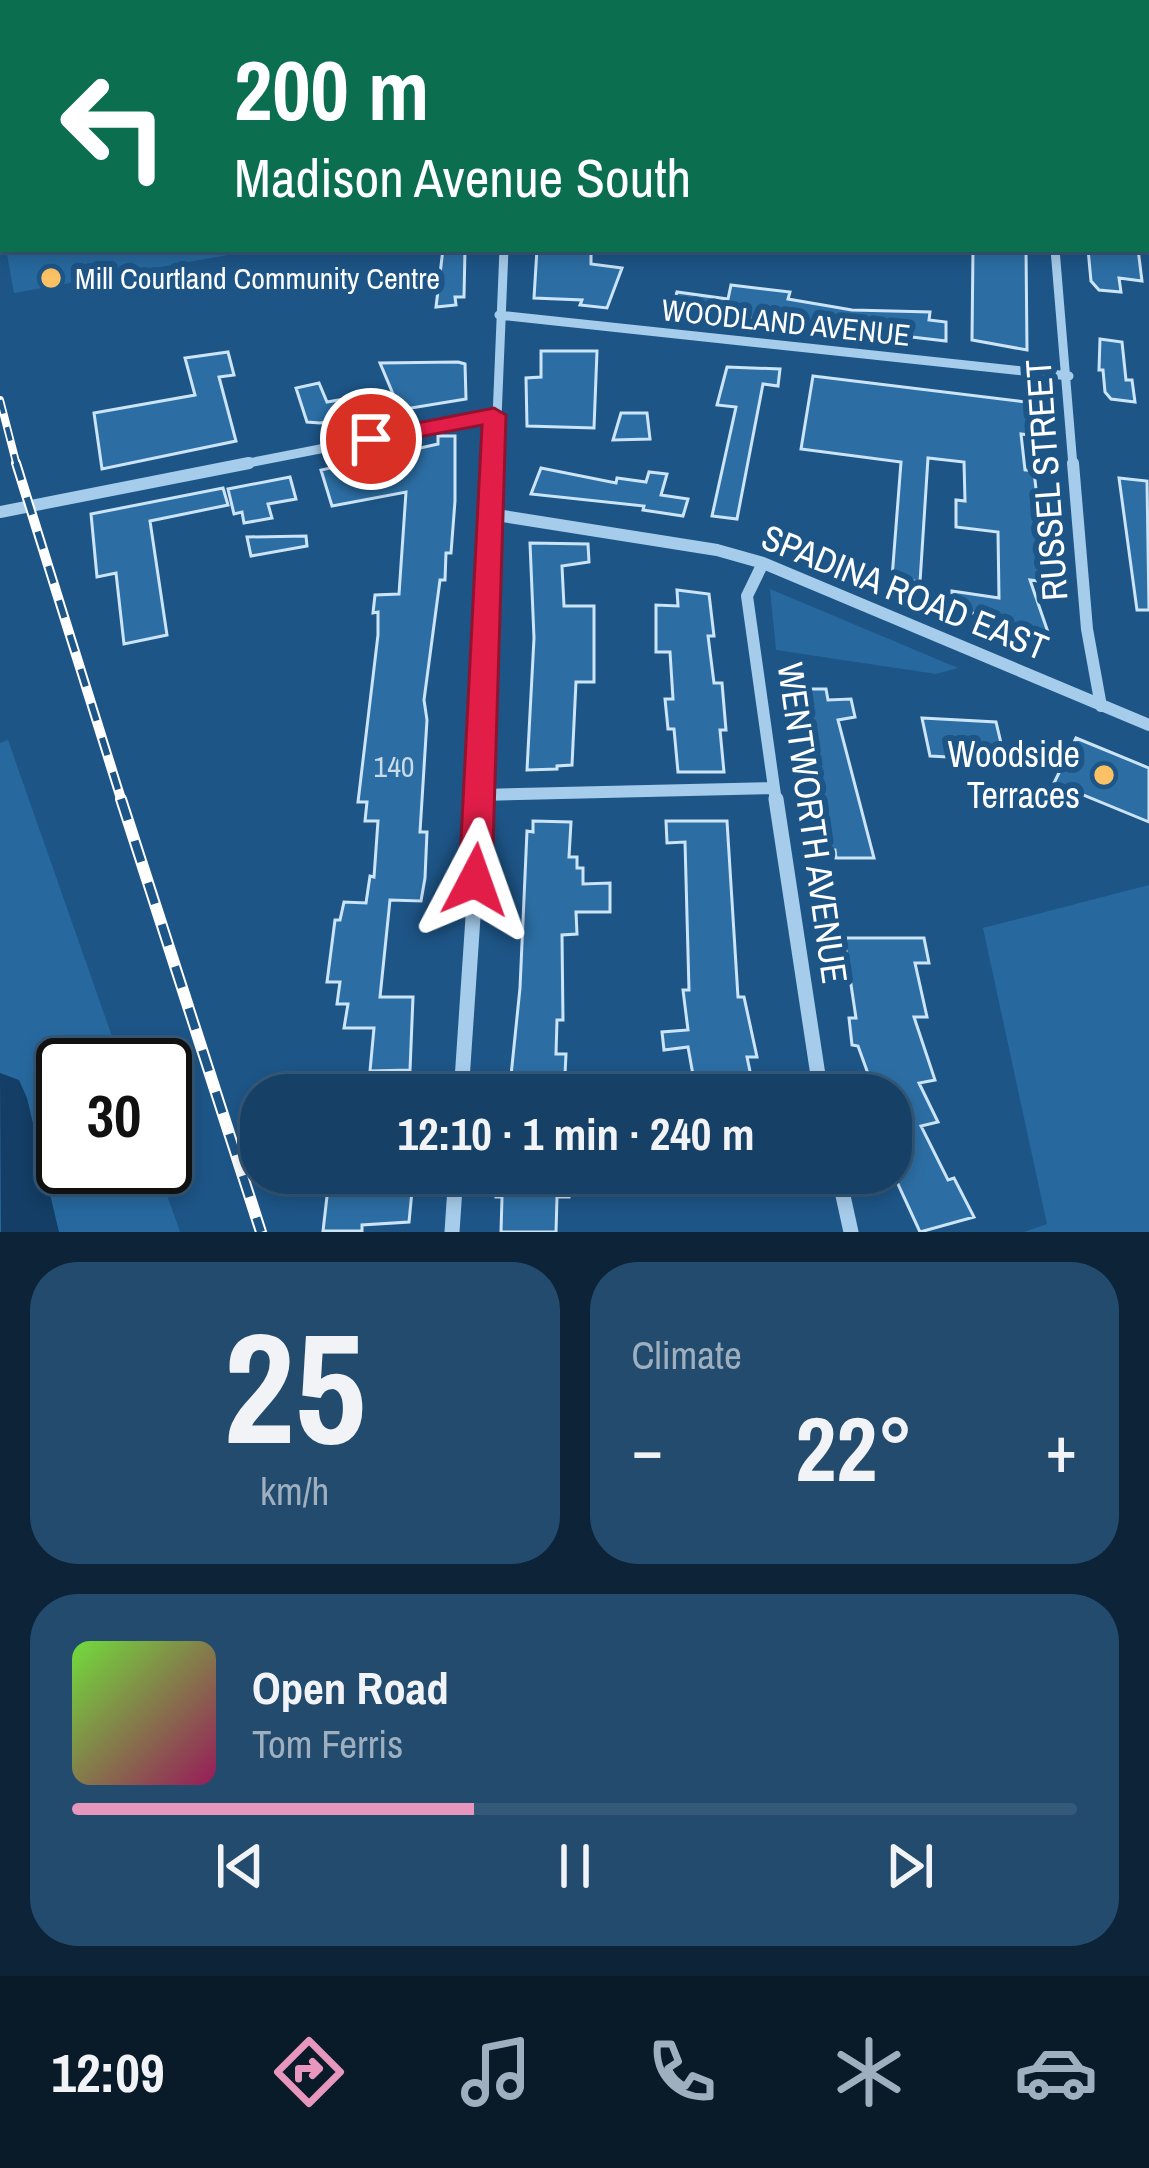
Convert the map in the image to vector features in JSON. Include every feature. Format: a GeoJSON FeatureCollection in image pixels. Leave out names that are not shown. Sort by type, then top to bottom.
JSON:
{"type":"FeatureCollection","features":[{"type":"Feature","properties":{"kind":"street"},"geometry":{"type":"LineString","coordinates":[[462,1074],[481,795],[504,252]]}},
{"type":"Feature","properties":{"kind":"street","name":"RUSSEL STREET"},"geometry":{"type":"LineString","coordinates":[[1054,252],[1069,376],[1087,629],[1101,706]]}},
{"type":"Feature","properties":{"kind":"street","name":"WOODLAND AVENUE"},"geometry":{"type":"LineString","coordinates":[[499,315],[1069,376]]}},
{"type":"Feature","properties":{"kind":"street"},"geometry":{"type":"LineString","coordinates":[[0,512],[494,415]]}},
{"type":"Feature","properties":{"kind":"street","name":"SPADINA ROAD EAST"},"geometry":{"type":"LineString","coordinates":[[490,514],[695,546],[763,563],[1149,725]]}},
{"type":"Feature","properties":{"kind":"street","name":"WENTWORTH AVENUE"},"geometry":{"type":"LineString","coordinates":[[763,563],[747,596],[818,1074]]}},
{"type":"Feature","properties":{"kind":"street"},"geometry":{"type":"LineString","coordinates":[[481,795],[774,788]]}},
{"type":"Feature","properties":{"kind":"street"},"geometry":{"type":"LineString","coordinates":[[452,1232],[455,1194]]}},
{"type":"Feature","properties":{"kind":"street"},"geometry":{"type":"LineString","coordinates":[[843,1194],[851,1232]]}},
{"type":"Feature","properties":{"kind":"shaded area","name":"Mill Courtland Community Centre"},"geometry":{"type":"Polygon","coordinates":[[[7,252],[245,252],[14,293],[7,252]]]}},
{"type":"Feature","properties":{"kind":"shaded area"},"geometry":{"type":"Polygon","coordinates":[[[770,589],[958,668],[936,674],[776,650],[770,589]]]}},
{"type":"Feature","properties":{"kind":"shaded area"},"geometry":{"type":"Polygon","coordinates":[[[8,740],[113,1038],[36,1038],[36,1194],[167,1194],[180,1232],[0,1232],[0,743],[8,740]]]}},
{"type":"Feature","properties":{"kind":"shaded area"},"geometry":{"type":"Polygon","coordinates":[[[1149,885],[1149,1232],[1024,1232],[1047,1224],[983,928],[1149,885]]]}},
{"type":"Feature","properties":{"kind":"building"},"geometry":{"type":"Polygon","coordinates":[[[443,252],[465,252],[464,297],[455,297],[456,305],[436,307],[443,252]]]}},
{"type":"Feature","properties":{"kind":"building"},"geometry":{"type":"Polygon","coordinates":[[[537,252],[591,252],[591,264],[622,268],[607,308],[580,305],[582,300],[534,298],[537,252]]]}},
{"type":"Feature","properties":{"kind":"building"},"geometry":{"type":"Polygon","coordinates":[[[973,252],[1026,252],[1027,350],[972,340],[973,252]]]}},
{"type":"Feature","properties":{"kind":"building"},"geometry":{"type":"Polygon","coordinates":[[[1088,252],[1138,252],[1142,281],[1119,278],[1121,292],[1099,290],[1091,281],[1088,252]]]}},
{"type":"Feature","properties":{"kind":"building"},"geometry":{"type":"Polygon","coordinates":[[[731,285],[790,292],[788,299],[852,310],[930,312],[929,320],[946,322],[946,341],[672,309],[677,292],[728,299],[731,285]]]}},
{"type":"Feature","properties":{"kind":"building"},"geometry":{"type":"Polygon","coordinates":[[[1100,339],[1122,342],[1126,380],[1132,380],[1135,402],[1111,399],[1105,392],[1103,370],[1099,370],[1100,339]]]}},
{"type":"Feature","properties":{"kind":"building"},"geometry":{"type":"Polygon","coordinates":[[[541,351],[597,351],[594,428],[527,426],[526,378],[541,377],[541,351]]]}},
{"type":"Feature","properties":{"kind":"building"},"geometry":{"type":"Polygon","coordinates":[[[228,352],[234,375],[219,377],[236,441],[102,469],[94,413],[195,395],[185,358],[228,352]]]}},
{"type":"Feature","properties":{"kind":"building"},"geometry":{"type":"Polygon","coordinates":[[[380,363],[465,364],[466,399],[320,423],[307,422],[296,388],[319,383],[327,402],[356,397],[357,401],[393,394],[380,363]]]}},
{"type":"Feature","properties":{"kind":"building"},"geometry":{"type":"Polygon","coordinates":[[[727,367],[780,369],[778,386],[763,384],[737,519],[712,516],[736,407],[717,405],[727,367]]]}},
{"type":"Feature","properties":{"kind":"building"},"geometry":{"type":"Polygon","coordinates":[[[813,376],[1034,403],[1037,436],[1021,434],[1025,470],[1034,471],[1036,489],[1039,581],[1030,580],[1050,638],[1017,637],[1011,619],[952,610],[952,591],[999,598],[998,532],[956,527],[956,500],[965,501],[964,462],[928,458],[920,582],[892,578],[901,462],[801,449],[813,376]]]}},
{"type":"Feature","properties":{"kind":"building"},"geometry":{"type":"Polygon","coordinates":[[[621,413],[647,413],[650,439],[613,440],[621,413]]]}},
{"type":"Feature","properties":{"kind":"building"},"geometry":{"type":"Polygon","coordinates":[[[438,436],[455,436],[455,501],[451,553],[446,553],[445,580],[440,580],[424,700],[427,720],[420,832],[427,832],[425,878],[421,901],[390,900],[380,997],[413,997],[410,1070],[370,1071],[374,1028],[344,1028],[348,1004],[337,1004],[340,982],[327,982],[335,920],[340,920],[344,902],[366,903],[370,876],[374,877],[378,821],[365,821],[367,802],[358,802],[378,635],[378,612],[373,613],[375,595],[399,594],[406,492],[332,506],[321,470],[438,444],[438,436]]]}},
{"type":"Feature","properties":{"kind":"building"},"geometry":{"type":"Polygon","coordinates":[[[541,468],[616,483],[617,478],[646,482],[649,472],[667,474],[661,495],[688,499],[683,516],[643,510],[644,506],[531,494],[541,468]]]}},
{"type":"Feature","properties":{"kind":"building"},"geometry":{"type":"Polygon","coordinates":[[[290,477],[296,499],[268,504],[272,518],[244,523],[242,512],[234,514],[228,489],[290,477]]]}},
{"type":"Feature","properties":{"kind":"building"},"geometry":{"type":"Polygon","coordinates":[[[1119,478],[1147,481],[1149,610],[1137,610],[1119,478]]]}},
{"type":"Feature","properties":{"kind":"building"},"geometry":{"type":"Polygon","coordinates":[[[223,488],[228,505],[150,521],[167,635],[124,644],[116,573],[97,577],[91,514],[223,488]]]}},
{"type":"Feature","properties":{"kind":"building"},"geometry":{"type":"Polygon","coordinates":[[[306,536],[307,546],[251,556],[247,537],[306,536]]]}},
{"type":"Feature","properties":{"kind":"building"},"geometry":{"type":"Polygon","coordinates":[[[530,543],[588,544],[589,562],[562,566],[564,606],[594,606],[594,682],[576,682],[572,765],[557,769],[527,770],[534,638],[530,543]]]}},
{"type":"Feature","properties":{"kind":"building"},"geometry":{"type":"Polygon","coordinates":[[[677,590],[709,594],[714,636],[708,636],[714,683],[722,683],[726,730],[720,730],[724,772],[678,772],[674,729],[668,729],[665,699],[673,699],[670,652],[656,652],[656,605],[678,606],[677,590]]]}},
{"type":"Feature","properties":{"kind":"building"},"geometry":{"type":"Polygon","coordinates":[[[804,689],[826,689],[828,700],[851,699],[855,717],[838,720],[874,858],[836,858],[835,850],[829,850],[804,689]]]}},
{"type":"Feature","properties":{"kind":"building"},"geometry":{"type":"Polygon","coordinates":[[[922,718],[996,722],[1005,760],[930,756],[922,718]]]}},
{"type":"Feature","properties":{"kind":"building","name":"Woodside Terraces"},"geometry":{"type":"Polygon","coordinates":[[[1076,738],[1149,768],[1149,822],[1054,783],[1076,738]]]}},
{"type":"Feature","properties":{"kind":"building"},"geometry":{"type":"Polygon","coordinates":[[[533,821],[571,822],[569,857],[577,857],[577,868],[583,868],[583,884],[610,883],[610,912],[576,912],[577,934],[562,935],[563,1020],[557,1020],[556,1054],[566,1054],[565,1074],[511,1074],[527,831],[533,832],[533,821]]]}},
{"type":"Feature","properties":{"kind":"building"},"geometry":{"type":"Polygon","coordinates":[[[666,821],[727,821],[738,997],[744,997],[757,1057],[747,1057],[751,1074],[693,1074],[688,1047],[664,1050],[662,1032],[688,1030],[683,990],[689,990],[685,842],[667,843],[666,821]]]}},
{"type":"Feature","properties":{"kind":"building"},"geometry":{"type":"Polygon","coordinates":[[[844,938],[924,938],[929,963],[915,963],[927,1017],[914,1017],[935,1080],[919,1083],[938,1122],[921,1126],[948,1180],[954,1178],[974,1217],[920,1232],[903,1194],[912,1194],[912,1074],[868,1074],[858,1046],[852,1045],[849,1018],[856,1018],[844,938]]]}},
{"type":"Feature","properties":{"kind":"building"},"geometry":{"type":"Polygon","coordinates":[[[327,1194],[412,1194],[409,1222],[362,1225],[362,1231],[323,1231],[327,1194]]]}},
{"type":"Feature","properties":{"kind":"building"},"geometry":{"type":"Polygon","coordinates":[[[569,1194],[557,1197],[556,1232],[501,1232],[502,1197],[496,1197],[569,1194]]]}},
{"type":"Feature","properties":{"kind":"waterway"},"geometry":{"type":"LineString","coordinates":[[0,1098],[30,1232]]}},
{"type":"Feature","properties":{"kind":"railway"},"geometry":{"type":"LineString","coordinates":[[0,400],[17,466]]}},
{"type":"Feature","properties":{"kind":"railway"},"geometry":{"type":"LineString","coordinates":[[16,463],[122,802]]}},
{"type":"Feature","properties":{"kind":"railway"},"geometry":{"type":"LineString","coordinates":[[121,799],[261,1232]]}},
{"type":"Feature","properties":{"kind":"place","name":"Mill Courtland Community Centre"},"geometry":{"type":"Point","coordinates":[51,278]}},
{"type":"Feature","properties":{"kind":"place","name":"Woodside Terraces"},"geometry":{"type":"Point","coordinates":[1104,775]}},
{"type":"Feature","properties":{"kind":"route"},"geometry":{"type":"LineString","coordinates":[[371,439],[494,415],[475,880]]}}]}
